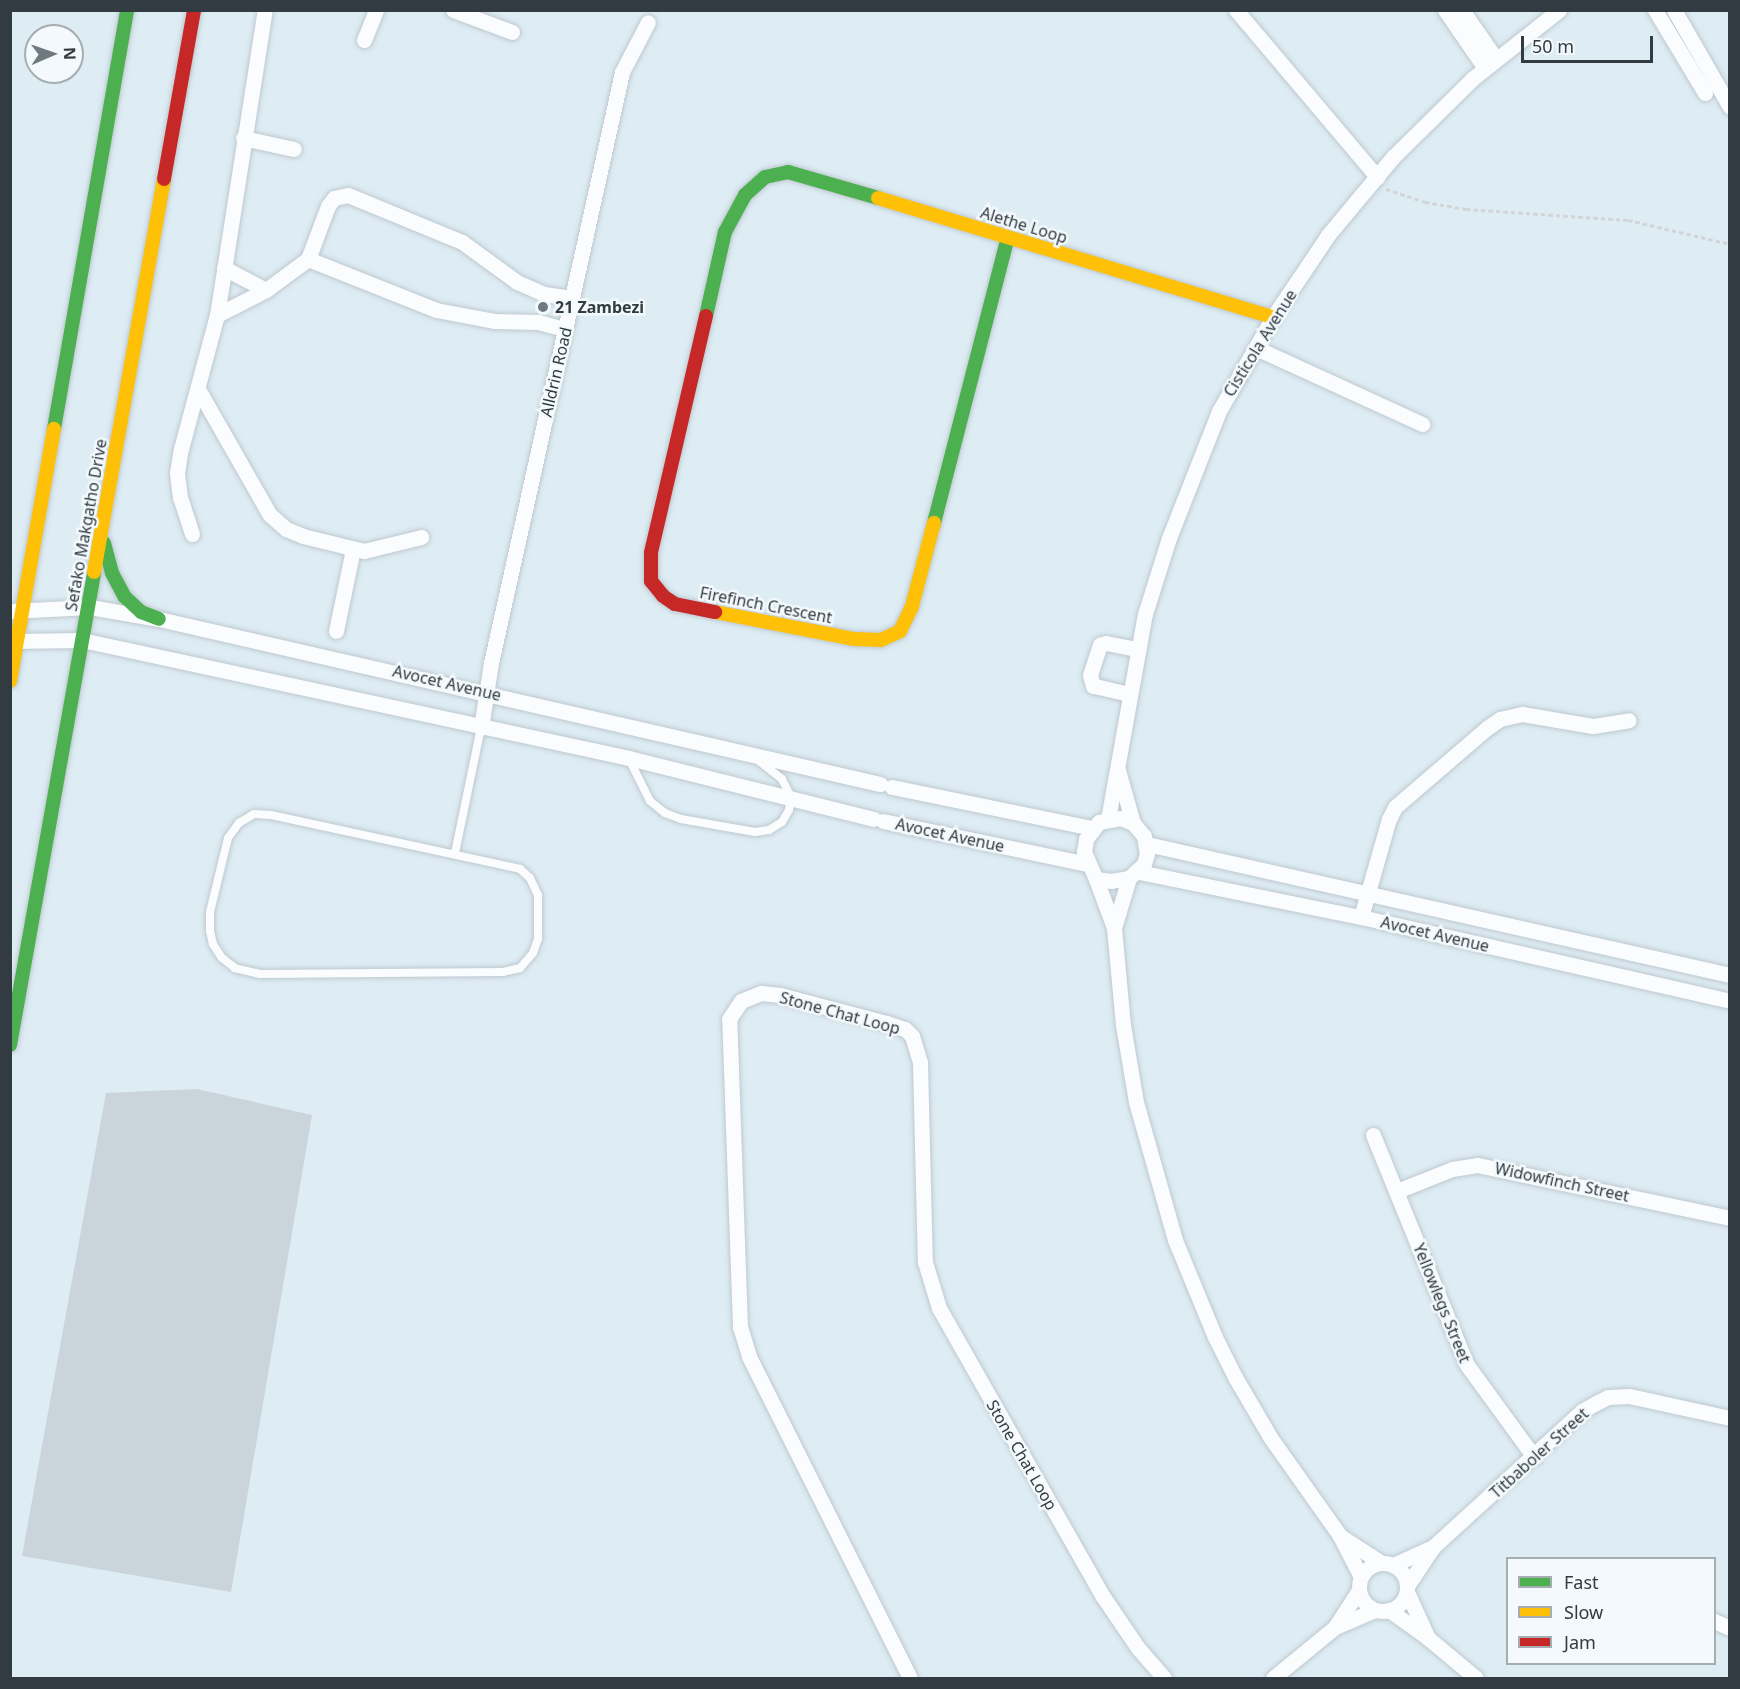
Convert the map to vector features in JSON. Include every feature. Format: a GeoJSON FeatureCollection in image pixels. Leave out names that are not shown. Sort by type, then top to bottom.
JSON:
{"type":"FeatureCollection","features":[{"type":"Feature","properties":{"kind":"main road"},"geometry":{"type":"LineString","coordinates":[[10,681],[17,610],[128,10]]}},
{"type":"Feature","properties":{"kind":"main road","name":"Sefako Makgatho Drive"},"geometry":{"type":"LineString","coordinates":[[10,1046],[82,639],[90,607],[194,10]]}},
{"type":"Feature","properties":{"kind":"main road","name":"Alethe Loop"},"geometry":{"type":"LineString","coordinates":[[765,177],[788,172],[804,176],[1273,317]]}},
{"type":"Feature","properties":{"kind":"main road","name":"Firefinch Crescent"},"geometry":{"type":"LineString","coordinates":[[765,177],[745,195],[725,232],[656,530],[649,569],[651,581],[663,596],[675,604],[854,639],[881,640],[900,631],[912,606],[1008,237]]}},
{"type":"Feature","properties":{"kind":"main road"},"geometry":{"type":"LineString","coordinates":[[105,511],[104,545],[118,586],[141,612],[159,619]]}},
{"type":"Feature","properties":{"kind":"street"},"geometry":{"type":"LineString","coordinates":[[192,534],[180,498],[177,473],[181,449],[217,315],[243,138],[265,10]]}},
{"type":"Feature","properties":{"kind":"street"},"geometry":{"type":"LineString","coordinates":[[364,40],[376,10]]}},
{"type":"Feature","properties":{"kind":"street"},"geometry":{"type":"LineString","coordinates":[[453,10],[512,32]]}},
{"type":"Feature","properties":{"kind":"street"},"geometry":{"type":"LineString","coordinates":[[1236,10],[1374,180]]}},
{"type":"Feature","properties":{"kind":"street"},"geometry":{"type":"LineString","coordinates":[[1445,10],[1491,64]]}},
{"type":"Feature","properties":{"kind":"street"},"geometry":{"type":"LineString","coordinates":[[1461,10],[1491,64]]}},
{"type":"Feature","properties":{"kind":"street","name":"Cisticola Avenue"},"geometry":{"type":"LineString","coordinates":[[1108,819],[1137,649],[1165,549],[1192,475],[1219,411],[1273,317],[1328,235],[1393,157],[1491,64],[1559,10]]}},
{"type":"Feature","properties":{"kind":"street"},"geometry":{"type":"LineString","coordinates":[[1655,10],[1705,93]]}},
{"type":"Feature","properties":{"kind":"street"},"geometry":{"type":"LineString","coordinates":[[1674,10],[1730,107]]}},
{"type":"Feature","properties":{"kind":"street","name":"Alldrin Road"},"geometry":{"type":"LineString","coordinates":[[481,728],[485,692],[622,72],[648,22]]}},
{"type":"Feature","properties":{"kind":"street"},"geometry":{"type":"LineString","coordinates":[[243,138],[294,149]]}},
{"type":"Feature","properties":{"kind":"street"},"geometry":{"type":"LineString","coordinates":[[217,315],[266,290],[309,259],[328,206],[334,198],[348,195],[462,242],[517,282],[544,294],[572,298]]}},
{"type":"Feature","properties":{"kind":"street"},"geometry":{"type":"LineString","coordinates":[[309,259],[436,310],[494,321],[538,322],[565,329]]}},
{"type":"Feature","properties":{"kind":"street"},"geometry":{"type":"LineString","coordinates":[[224,268],[266,290]]}},
{"type":"Feature","properties":{"kind":"street"},"geometry":{"type":"LineString","coordinates":[[1256,348],[1422,424]]}},
{"type":"Feature","properties":{"kind":"street"},"geometry":{"type":"LineString","coordinates":[[198,389],[274,519],[297,534],[353,549],[374,550],[421,537]]}},
{"type":"Feature","properties":{"kind":"street"},"geometry":{"type":"LineString","coordinates":[[336,631],[353,549]]}},
{"type":"Feature","properties":{"kind":"street","name":"Avocet Avenue"},"geometry":{"type":"LineString","coordinates":[[17,610],[90,607],[159,619],[886,785],[1092,828]]}},
{"type":"Feature","properties":{"kind":"street","name":"Avocet Avenue"},"geometry":{"type":"LineString","coordinates":[[14,640],[82,639],[481,728],[628,758],[878,820],[1087,864]]}},
{"type":"Feature","properties":{"kind":"street"},"geometry":{"type":"LineString","coordinates":[[1129,694],[1093,686],[1090,675],[1100,645],[1106,643],[1137,649]]}},
{"type":"Feature","properties":{"kind":"street"},"geometry":{"type":"LineString","coordinates":[[1361,917],[1366,893],[1389,819],[1395,807],[1486,728],[1500,719],[1522,714],[1593,726],[1629,720]]}},
{"type":"Feature","properties":{"kind":"street","name":"Cisticola Avenue"},"geometry":{"type":"LineString","coordinates":[[1117,767],[1133,823]]}},
{"type":"Feature","properties":{"kind":"street"},"geometry":{"type":"LineString","coordinates":[[1114,928],[1134,875],[1147,854],[1144,836],[1133,823],[1121,818],[1108,819],[1092,828],[1086,839],[1084,852],[1114,928],[1123,1024],[1136,1102],[1175,1240],[1215,1337],[1270,1437],[1340,1536],[1360,1584],[1364,1602],[1382,1610],[1428,1638],[1476,1678]]}},
{"type":"Feature","properties":{"kind":"street","name":"Avocet Avenue"},"geometry":{"type":"LineString","coordinates":[[1147,844],[1730,975]]}},
{"type":"Feature","properties":{"kind":"street","name":"Avocet Avenue"},"geometry":{"type":"LineString","coordinates":[[1134,875],[1361,917],[1730,1001]]}},
{"type":"Feature","properties":{"kind":"street"},"geometry":{"type":"LineString","coordinates":[[1096,879],[1112,881],[1134,875]]}},
{"type":"Feature","properties":{"kind":"street","name":"Stone Chat Loop"},"geometry":{"type":"LineString","coordinates":[[910,1678],[749,1356],[741,1327],[729,1019],[741,1001],[762,993],[780,995],[886,1023],[905,1029],[912,1036],[920,1063],[925,1262],[939,1308],[1102,1595],[1138,1648],[1164,1678]]}},
{"type":"Feature","properties":{"kind":"street","name":"Yellowlegs Street"},"geometry":{"type":"LineString","coordinates":[[1373,1135],[1467,1365],[1534,1457]]}},
{"type":"Feature","properties":{"kind":"street","name":"Widowfinch Street"},"geometry":{"type":"LineString","coordinates":[[1397,1191],[1452,1169],[1484,1165],[1730,1218]]}},
{"type":"Feature","properties":{"kind":"street","name":"Titbaboler Street"},"geometry":{"type":"LineString","coordinates":[[1407,1589],[1433,1547],[1582,1411],[1608,1397],[1629,1396],[1730,1418]]}},
{"type":"Feature","properties":{"kind":"street"},"geometry":{"type":"LineString","coordinates":[[1340,1536],[1403,1573],[1407,1589],[1428,1638]]}},
{"type":"Feature","properties":{"kind":"street","name":"Titbaboler Street"},"geometry":{"type":"LineString","coordinates":[[1387,1563],[1433,1547]]}},
{"type":"Feature","properties":{"kind":"street"},"geometry":{"type":"LineString","coordinates":[[1335,1627],[1368,1567],[1387,1563]]}},
{"type":"Feature","properties":{"kind":"street"},"geometry":{"type":"LineString","coordinates":[[1273,1678],[1335,1627],[1400,1604],[1407,1589]]}},
{"type":"Feature","properties":{"kind":"street"},"geometry":{"type":"LineString","coordinates":[[1716,1622],[1730,1628]]}},
{"type":"Feature","properties":{"kind":"lane"},"geometry":{"type":"LineString","coordinates":[[455,853],[481,728]]}},
{"type":"Feature","properties":{"kind":"lane"},"geometry":{"type":"LineString","coordinates":[[628,758],[650,801],[665,813],[681,819],[743,831],[765,831],[775,828],[786,819],[791,797],[786,784],[777,774],[749,754]]}},
{"type":"Feature","properties":{"kind":"lane"},"geometry":{"type":"LineString","coordinates":[[259,813],[271,815],[455,853],[515,867],[524,872],[533,882],[539,900],[538,939],[531,957],[519,968],[503,972],[260,974],[231,966],[213,944],[210,912],[223,852],[231,832],[248,816],[259,813]]}},
{"type":"Feature","properties":{"kind":"path"},"geometry":{"type":"LineString","coordinates":[[1374,180],[1425,202],[1466,209],[1628,220],[1730,244]]}},
{"type":"Feature","properties":{"kind":"building"},"geometry":{"type":"Polygon","coordinates":[[[197,1089],[312,1115],[231,1592],[22,1556],[106,1093],[197,1089]]]}},
{"type":"Feature","properties":{"kind":"traffic: fast"},"geometry":{"type":"LineString","coordinates":[[54,429],[127,10]]}},
{"type":"Feature","properties":{"kind":"traffic: fast"},"geometry":{"type":"LineString","coordinates":[[706,316],[725,232],[745,195],[765,177],[788,172],[878,198]]}},
{"type":"Feature","properties":{"kind":"traffic: fast"},"geometry":{"type":"LineString","coordinates":[[934,523],[1008,237]]}},
{"type":"Feature","properties":{"kind":"traffic: fast"},"geometry":{"type":"LineString","coordinates":[[104,543],[112,573],[125,597],[141,612],[159,619]]}},
{"type":"Feature","properties":{"kind":"traffic: fast"},"geometry":{"type":"LineString","coordinates":[[10,1045],[94,572]]}},
{"type":"Feature","properties":{"kind":"traffic: slow"},"geometry":{"type":"LineString","coordinates":[[94,572],[164,179]]}},
{"type":"Feature","properties":{"kind":"traffic: slow"},"geometry":{"type":"LineString","coordinates":[[878,198],[1273,317]]}},
{"type":"Feature","properties":{"kind":"traffic: slow"},"geometry":{"type":"LineString","coordinates":[[10,681],[54,429]]}},
{"type":"Feature","properties":{"kind":"traffic: slow"},"geometry":{"type":"LineString","coordinates":[[715,612],[854,639],[881,640],[900,631],[912,606],[934,523]]}},
{"type":"Feature","properties":{"kind":"traffic: jam"},"geometry":{"type":"LineString","coordinates":[[164,179],[194,10]]}},
{"type":"Feature","properties":{"kind":"traffic: jam"},"geometry":{"type":"LineString","coordinates":[[706,316],[651,553],[651,581],[663,596],[675,604],[715,612]]}},
{"type":"Feature","properties":{"kind":"place","name":"21 Zambezi"},"geometry":{"type":"Point","coordinates":[543,307]}}]}
